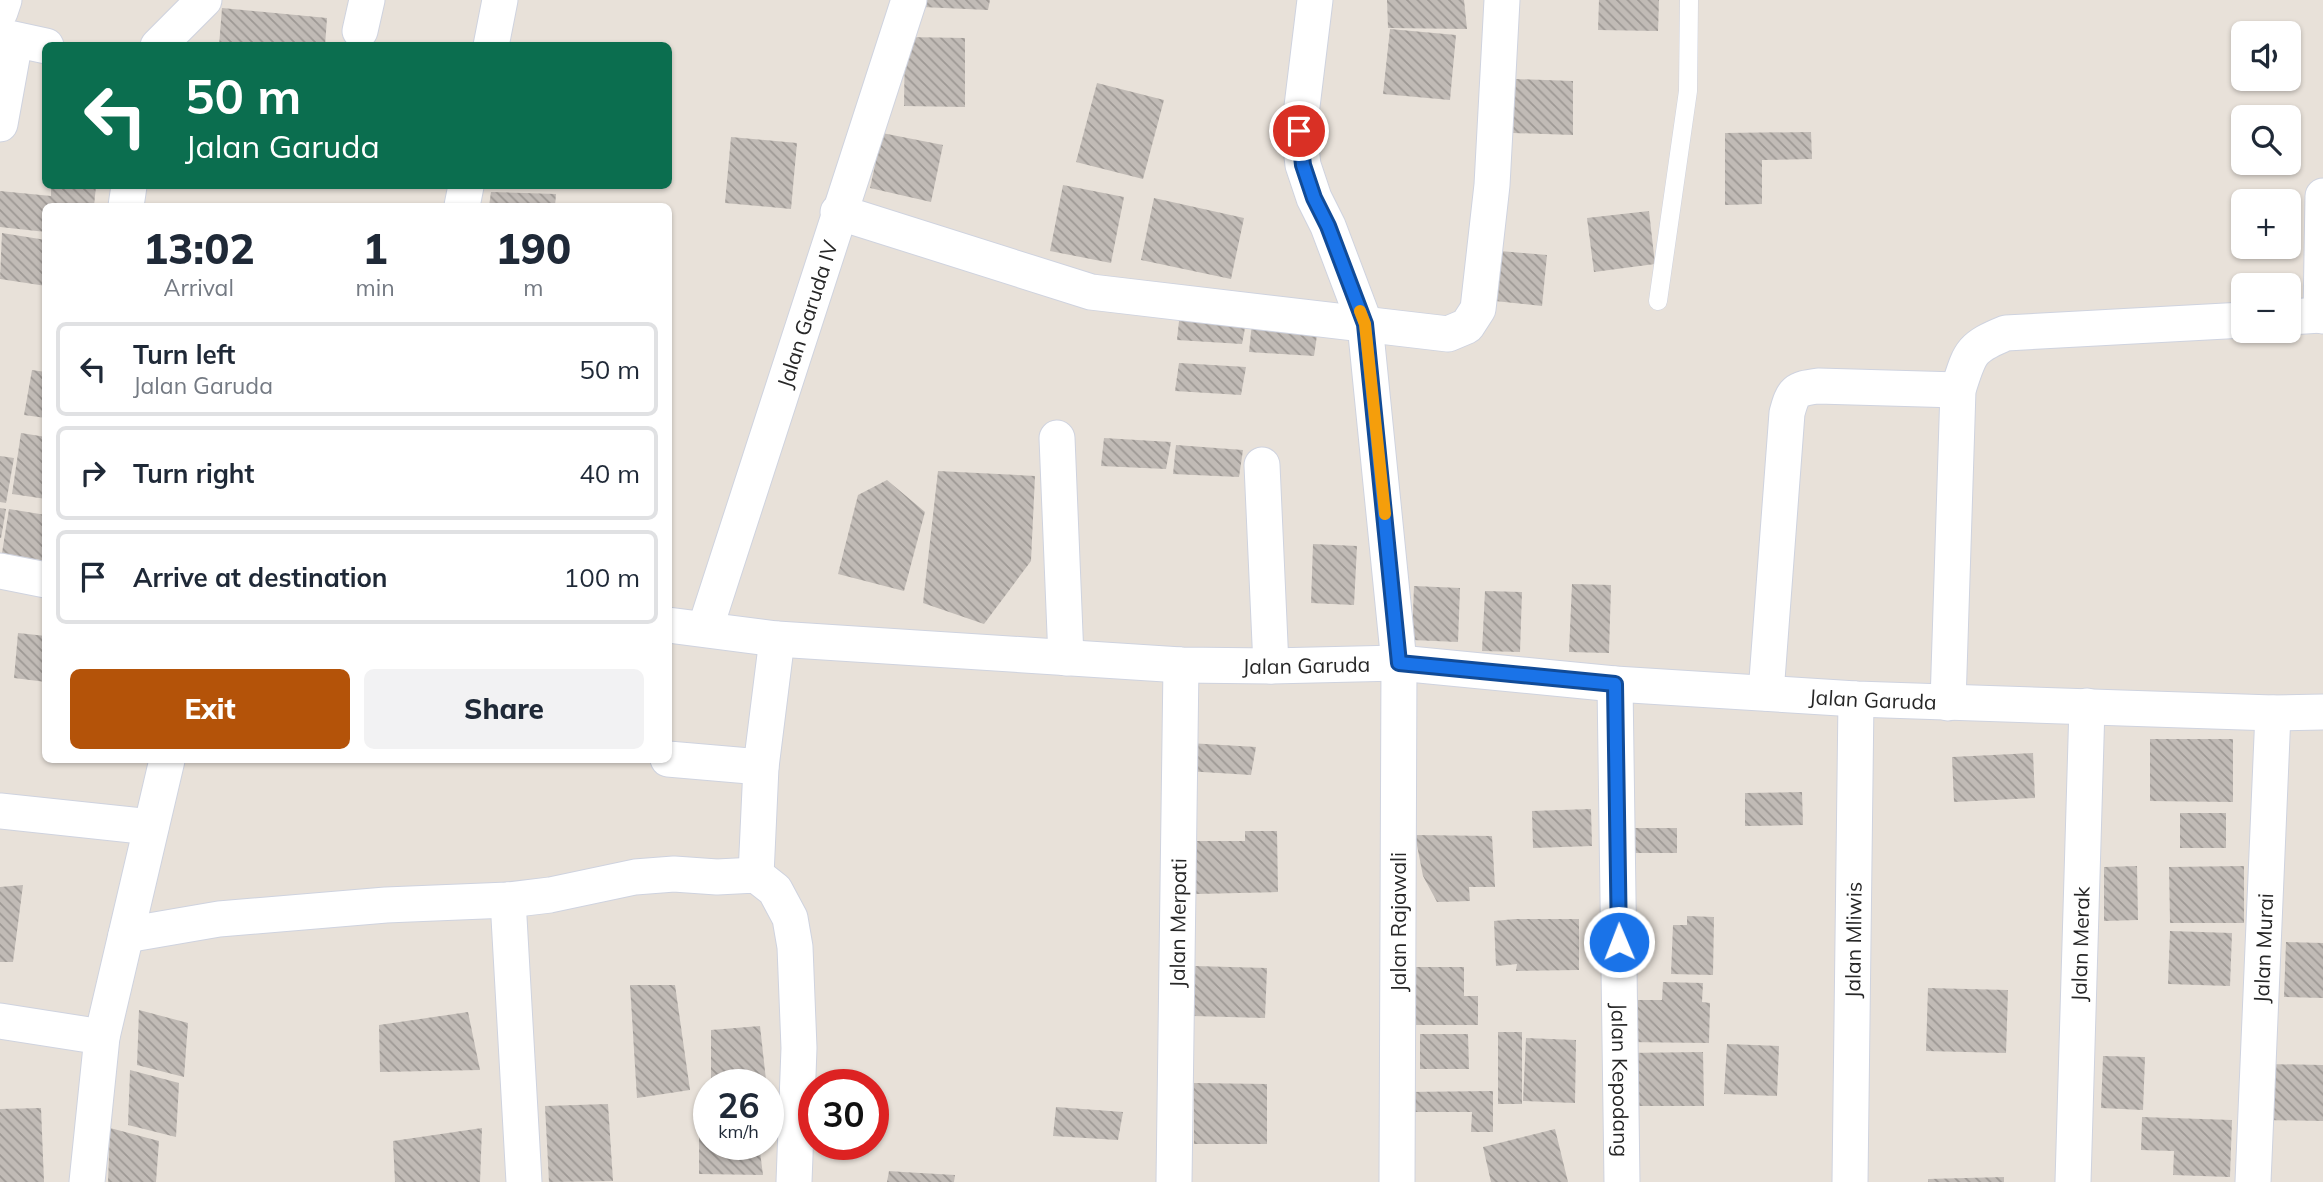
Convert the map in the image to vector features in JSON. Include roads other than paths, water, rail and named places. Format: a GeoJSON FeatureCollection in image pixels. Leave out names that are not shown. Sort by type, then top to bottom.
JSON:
{"type":"FeatureCollection","features":[{"type":"Feature","properties":{"kind":"street"},"geometry":{"type":"LineString","coordinates":[[0,124],[15,34],[4,0]]}},
{"type":"Feature","properties":{"kind":"street"},"geometry":{"type":"LineString","coordinates":[[162,42],[204,0]]}},
{"type":"Feature","properties":{"kind":"street"},"geometry":{"type":"LineString","coordinates":[[492,42],[500,0]]}},
{"type":"Feature","properties":{"kind":"street","name":"Jalan Garuda IV"},"geometry":{"type":"LineString","coordinates":[[705,629],[838,212],[909,0]]}},
{"type":"Feature","properties":{"kind":"street","name":"Jalan Rajawali"},"geometry":{"type":"LineString","coordinates":[[1315,0],[1299,131],[1303,165],[1365,324],[1399,663],[1397,1182]]}},
{"type":"Feature","properties":{"kind":"street"},"geometry":{"type":"LineString","coordinates":[[838,212],[1091,292],[1448,334],[1466,326],[1478,309],[1492,185],[1502,0]]}},
{"type":"Feature","properties":{"kind":"street"},"geometry":{"type":"LineString","coordinates":[[2311,316],[2323,196]]}},
{"type":"Feature","properties":{"kind":"street"},"geometry":{"type":"LineString","coordinates":[[1948,703],[1958,390],[1968,357],[1982,343],[2006,333],[2231,321]]}},
{"type":"Feature","properties":{"kind":"street"},"geometry":{"type":"LineString","coordinates":[[1766,693],[1787,413],[1792,395],[1801,388],[1818,386],[1958,390]]}},
{"type":"Feature","properties":{"kind":"street"},"geometry":{"type":"LineString","coordinates":[[1057,438],[1066,658]]}},
{"type":"Feature","properties":{"kind":"street"},"geometry":{"type":"LineString","coordinates":[[1262,465],[1271,666]]}},
{"type":"Feature","properties":{"kind":"street"},"geometry":{"type":"LineString","coordinates":[[0,572],[42,579]]}},
{"type":"Feature","properties":{"kind":"street","name":"Jalan Garuda"},"geometry":{"type":"LineString","coordinates":[[672,625],[777,639],[1181,665],[1399,663],[1615,684],[1856,699],[2273,713],[2323,712]]}},
{"type":"Feature","properties":{"kind":"street"},"geometry":{"type":"LineString","coordinates":[[756,876],[761,767],[777,639]]}},
{"type":"Feature","properties":{"kind":"street","name":"Jalan Merpati"},"geometry":{"type":"LineString","coordinates":[[1174,1182],[1181,665]]}},
{"type":"Feature","properties":{"kind":"street","name":"Jalan Kepodang"},"geometry":{"type":"LineString","coordinates":[[1615,684],[1622,1182]]}},
{"type":"Feature","properties":{"kind":"street","name":"Jalan Mliwis"},"geometry":{"type":"LineString","coordinates":[[1850,1182],[1856,699]]}},
{"type":"Feature","properties":{"kind":"street","name":"Jalan Merak"},"geometry":{"type":"LineString","coordinates":[[2073,1182],[2087,706]]}},
{"type":"Feature","properties":{"kind":"street","name":"Jalan Murai"},"geometry":{"type":"LineString","coordinates":[[2253,1182],[2273,713]]}},
{"type":"Feature","properties":{"kind":"street"},"geometry":{"type":"LineString","coordinates":[[672,759],[761,767]]}},
{"type":"Feature","properties":{"kind":"street"},"geometry":{"type":"LineString","coordinates":[[87,1182],[102,1037],[166,763]]}},
{"type":"Feature","properties":{"kind":"street"},"geometry":{"type":"LineString","coordinates":[[0,811],[151,827]]}},
{"type":"Feature","properties":{"kind":"street"},"geometry":{"type":"LineString","coordinates":[[126,935],[219,919],[386,905],[508,900],[550,895],[635,877],[674,874],[756,876],[775,890],[790,918],[795,947],[799,1048],[794,1182]]}},
{"type":"Feature","properties":{"kind":"street"},"geometry":{"type":"LineString","coordinates":[[508,900],[524,1182]]}},
{"type":"Feature","properties":{"kind":"street"},"geometry":{"type":"LineString","coordinates":[[0,1021],[102,1037]]}},
{"type":"Feature","properties":{"kind":"lane"},"geometry":{"type":"LineString","coordinates":[[1658,301],[1688,91],[1689,0]]}}]}
